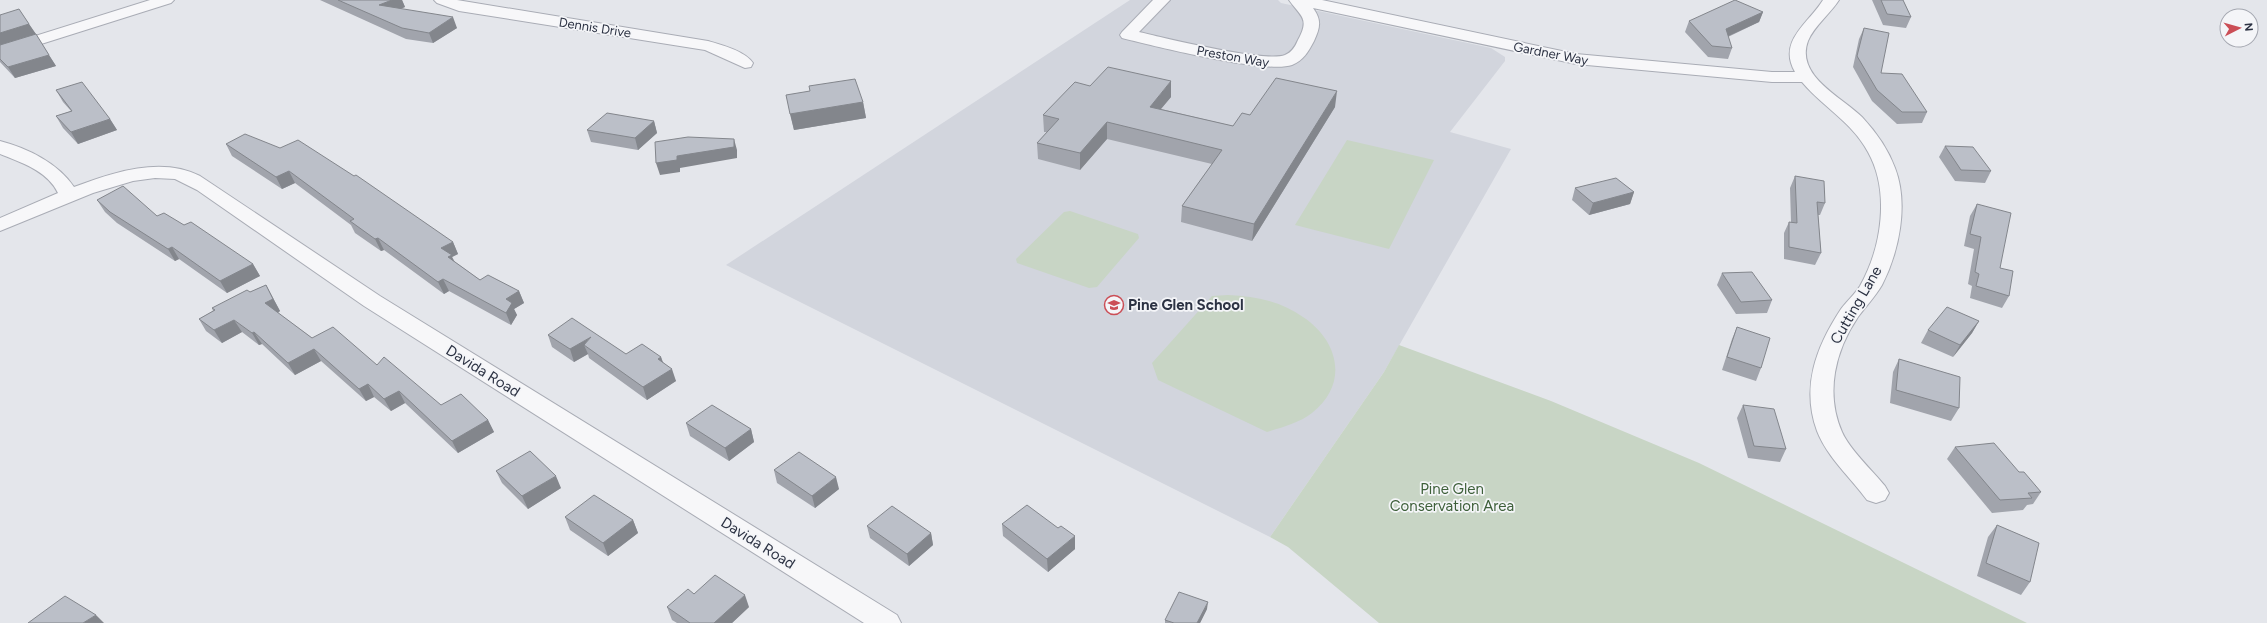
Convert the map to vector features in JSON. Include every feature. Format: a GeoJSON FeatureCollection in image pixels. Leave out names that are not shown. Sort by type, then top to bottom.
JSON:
{"type":"FeatureCollection","features":[{"type":"Feature","properties":{"kind":"street"},"geometry":{"type":"LineString","coordinates":[[0,52],[166,0]]}},
{"type":"Feature","properties":{"kind":"street","name":"Dennis Drive"},"geometry":{"type":"LineString","coordinates":[[442,0],[459,6],[708,46],[724,51],[745,63]]}},
{"type":"Feature","properties":{"kind":"street","name":"Preston Way"},"geometry":{"type":"LineString","coordinates":[[1162,0],[1128,35],[1259,62],[1286,61],[1299,54],[1312,29],[1312,21],[1308,11],[1299,0]]}},
{"type":"Feature","properties":{"kind":"street","name":"Gardner Way"},"geometry":{"type":"LineString","coordinates":[[1299,0],[1576,59],[1772,77],[1807,76]]}},
{"type":"Feature","properties":{"kind":"street","name":"Cutting Lane"},"geometry":{"type":"LineString","coordinates":[[1831,0],[1799,44],[1798,60],[1807,76],[1864,131],[1878,153],[1888,176],[1890,203],[1885,248],[1879,268],[1870,286],[1848,316],[1830,347],[1821,377],[1822,404],[1831,434],[1876,493]]}},
{"type":"Feature","properties":{"kind":"street"},"geometry":{"type":"LineString","coordinates":[[0,147],[54,175],[62,183],[69,196]]}},
{"type":"Feature","properties":{"kind":"street","name":"Davida Road"},"geometry":{"type":"LineString","coordinates":[[0,225],[69,196],[119,179],[156,173],[180,174],[204,186],[372,301],[887,623]]}},
{"type":"Feature","properties":{"kind":"shaded area","name":"Pine Glen School"},"geometry":{"type":"Polygon","coordinates":[[[1130,0],[1278,0],[1281,3],[1491,48],[1505,57],[1505,61],[1450,132],[1511,149],[1384,372],[1270,537],[726,265],[1130,0]]]}},
{"type":"Feature","properties":{"kind":"green space"},"geometry":{"type":"Polygon","coordinates":[[[1347,140],[1434,160],[1389,249],[1295,225],[1347,140]]]}},
{"type":"Feature","properties":{"kind":"green space"},"geometry":{"type":"Polygon","coordinates":[[[1070,211],[1138,234],[1139,238],[1097,287],[1089,288],[1017,263],[1016,259],[1064,212],[1070,211]]]}},
{"type":"Feature","properties":{"kind":"green space"},"geometry":{"type":"Polygon","coordinates":[[[1228,295],[1267,300],[1286,307],[1303,317],[1325,338],[1335,363],[1335,376],[1331,389],[1324,402],[1312,413],[1291,424],[1267,432],[1158,380],[1152,363],[1212,296],[1228,295]]]}},
{"type":"Feature","properties":{"kind":"green space","name":"Pine Glen Conservation Area"},"geometry":{"type":"Polygon","coordinates":[[[1399,345],[1551,401],[1699,463],[2027,623],[1379,623],[1288,547],[1270,537],[1384,372],[1399,345]]]}},
{"type":"Feature","properties":{"kind":"building"},"geometry":{"type":"Polygon","coordinates":[[[338,0],[392,0],[379,5],[453,17],[429,33],[402,28],[338,0]]]}},
{"type":"Feature","properties":{"kind":"building"},"geometry":{"type":"Polygon","coordinates":[[[1735,0],[1763,12],[1726,29],[1732,48],[1712,46],[1689,21],[1735,0]]]}},
{"type":"Feature","properties":{"kind":"building"},"geometry":{"type":"Polygon","coordinates":[[[1881,0],[1903,0],[1911,17],[1887,14],[1881,0]]]}},
{"type":"Feature","properties":{"kind":"building"},"geometry":{"type":"Polygon","coordinates":[[[19,9],[29,24],[0,33],[0,15],[19,9]]]}},
{"type":"Feature","properties":{"kind":"building"},"geometry":{"type":"Polygon","coordinates":[[[1864,28],[1889,33],[1881,73],[1902,74],[1927,112],[1902,112],[1877,90],[1857,56],[1864,28]]]}},
{"type":"Feature","properties":{"kind":"building"},"geometry":{"type":"Polygon","coordinates":[[[36,34],[49,55],[8,67],[0,59],[0,45],[36,34]]]}},
{"type":"Feature","properties":{"kind":"building"},"geometry":{"type":"Polygon","coordinates":[[[1108,67],[1171,81],[1150,107],[1233,126],[1242,113],[1250,115],[1276,78],[1337,91],[1254,224],[1182,206],[1222,150],[1107,122],[1080,153],[1037,143],[1059,119],[1043,115],[1075,82],[1090,86],[1108,67]]]}},
{"type":"Feature","properties":{"kind":"building"},"geometry":{"type":"Polygon","coordinates":[[[855,79],[863,102],[790,114],[786,95],[810,91],[809,86],[855,79]]]}},
{"type":"Feature","properties":{"kind":"building"},"geometry":{"type":"Polygon","coordinates":[[[82,82],[110,119],[71,132],[56,116],[72,111],[56,90],[82,82]]]}},
{"type":"Feature","properties":{"kind":"building"},"geometry":{"type":"Polygon","coordinates":[[[607,113],[654,121],[635,138],[587,130],[607,113]]]}},
{"type":"Feature","properties":{"kind":"building"},"geometry":{"type":"Polygon","coordinates":[[[245,134],[280,148],[298,140],[354,176],[356,175],[453,242],[441,248],[452,255],[448,257],[480,280],[488,275],[519,291],[506,299],[512,303],[506,313],[443,279],[438,282],[378,238],[375,239],[350,221],[354,219],[289,171],[276,177],[226,144],[245,134]]]}},
{"type":"Feature","properties":{"kind":"building"},"geometry":{"type":"Polygon","coordinates":[[[688,137],[734,139],[734,147],[677,156],[677,160],[656,163],[655,142],[688,137]]]}},
{"type":"Feature","properties":{"kind":"building"},"geometry":{"type":"Polygon","coordinates":[[[1945,146],[1973,147],[1991,171],[1961,170],[1945,146]]]}},
{"type":"Feature","properties":{"kind":"building"},"geometry":{"type":"Polygon","coordinates":[[[1795,176],[1824,181],[1825,203],[1817,202],[1821,253],[1789,247],[1789,222],[1797,223],[1795,176]]]}},
{"type":"Feature","properties":{"kind":"building"},"geometry":{"type":"Polygon","coordinates":[[[1616,178],[1634,192],[1593,203],[1575,188],[1616,178]]]}},
{"type":"Feature","properties":{"kind":"building"},"geometry":{"type":"Polygon","coordinates":[[[123,186],[157,216],[164,213],[184,225],[191,222],[253,264],[220,281],[172,247],[168,249],[110,212],[97,200],[123,186]]]}},
{"type":"Feature","properties":{"kind":"building"},"geometry":{"type":"Polygon","coordinates":[[[1977,204],[2011,213],[2000,268],[2013,271],[2009,296],[1976,286],[1979,274],[1975,272],[1981,237],[1970,234],[1977,204]]]}},
{"type":"Feature","properties":{"kind":"building"},"geometry":{"type":"Polygon","coordinates":[[[1752,272],[1772,300],[1741,302],[1722,273],[1752,272]]]}},
{"type":"Feature","properties":{"kind":"building"},"geometry":{"type":"Polygon","coordinates":[[[266,285],[273,299],[265,303],[312,338],[333,327],[377,365],[384,357],[441,405],[461,394],[488,420],[452,441],[399,391],[384,399],[368,384],[359,389],[314,349],[288,363],[254,332],[252,333],[234,320],[214,330],[199,319],[215,310],[212,308],[247,290],[250,292],[266,285]]]}},
{"type":"Feature","properties":{"kind":"building"},"geometry":{"type":"Polygon","coordinates":[[[1947,307],[1979,321],[1960,345],[1928,330],[1947,307]]]}},
{"type":"Feature","properties":{"kind":"building"},"geometry":{"type":"Polygon","coordinates":[[[572,318],[626,354],[642,344],[661,357],[658,359],[672,369],[643,387],[584,345],[591,337],[570,349],[548,335],[572,318]]]}},
{"type":"Feature","properties":{"kind":"building"},"geometry":{"type":"Polygon","coordinates":[[[1737,327],[1770,338],[1761,368],[1727,357],[1737,327]]]}},
{"type":"Feature","properties":{"kind":"building"},"geometry":{"type":"Polygon","coordinates":[[[1899,359],[1960,377],[1959,408],[1896,390],[1899,359]]]}},
{"type":"Feature","properties":{"kind":"building"},"geometry":{"type":"Polygon","coordinates":[[[712,405],[751,429],[725,448],[686,423],[712,405]]]}},
{"type":"Feature","properties":{"kind":"building"},"geometry":{"type":"Polygon","coordinates":[[[1743,405],[1774,409],[1786,449],[1754,446],[1743,405]]]}},
{"type":"Feature","properties":{"kind":"building"},"geometry":{"type":"Polygon","coordinates":[[[1994,443],[2019,472],[2024,472],[2041,492],[2028,493],[2032,498],[2000,500],[1955,447],[1994,443]]]}},
{"type":"Feature","properties":{"kind":"building"},"geometry":{"type":"Polygon","coordinates":[[[530,451],[556,476],[522,496],[496,471],[530,451]]]}},
{"type":"Feature","properties":{"kind":"building"},"geometry":{"type":"Polygon","coordinates":[[[799,452],[836,477],[812,496],[774,470],[799,452]]]}},
{"type":"Feature","properties":{"kind":"building"},"geometry":{"type":"Polygon","coordinates":[[[594,495],[633,520],[603,543],[565,517],[594,495]]]}},
{"type":"Feature","properties":{"kind":"building"},"geometry":{"type":"Polygon","coordinates":[[[1027,505],[1058,528],[1061,526],[1075,536],[1047,559],[1002,524],[1027,505]]]}},
{"type":"Feature","properties":{"kind":"building"},"geometry":{"type":"Polygon","coordinates":[[[892,506],[931,533],[907,554],[867,526],[892,506]]]}},
{"type":"Feature","properties":{"kind":"building"},"geometry":{"type":"Polygon","coordinates":[[[1997,525],[2039,543],[2030,582],[1986,563],[1997,525]]]}},
{"type":"Feature","properties":{"kind":"building"},"geometry":{"type":"Polygon","coordinates":[[[715,575],[745,595],[714,623],[690,623],[667,607],[688,589],[694,594],[715,575]]]}},
{"type":"Feature","properties":{"kind":"building"},"geometry":{"type":"Polygon","coordinates":[[[1179,592],[1208,602],[1197,623],[1174,623],[1165,620],[1179,592]]]}},
{"type":"Feature","properties":{"kind":"building"},"geometry":{"type":"Polygon","coordinates":[[[65,596],[96,615],[83,623],[28,623],[65,596]]]}},
{"type":"Feature","properties":{"kind":"place","name":"Pine Glen School"},"geometry":{"type":"Point","coordinates":[1114,305]}}]}
